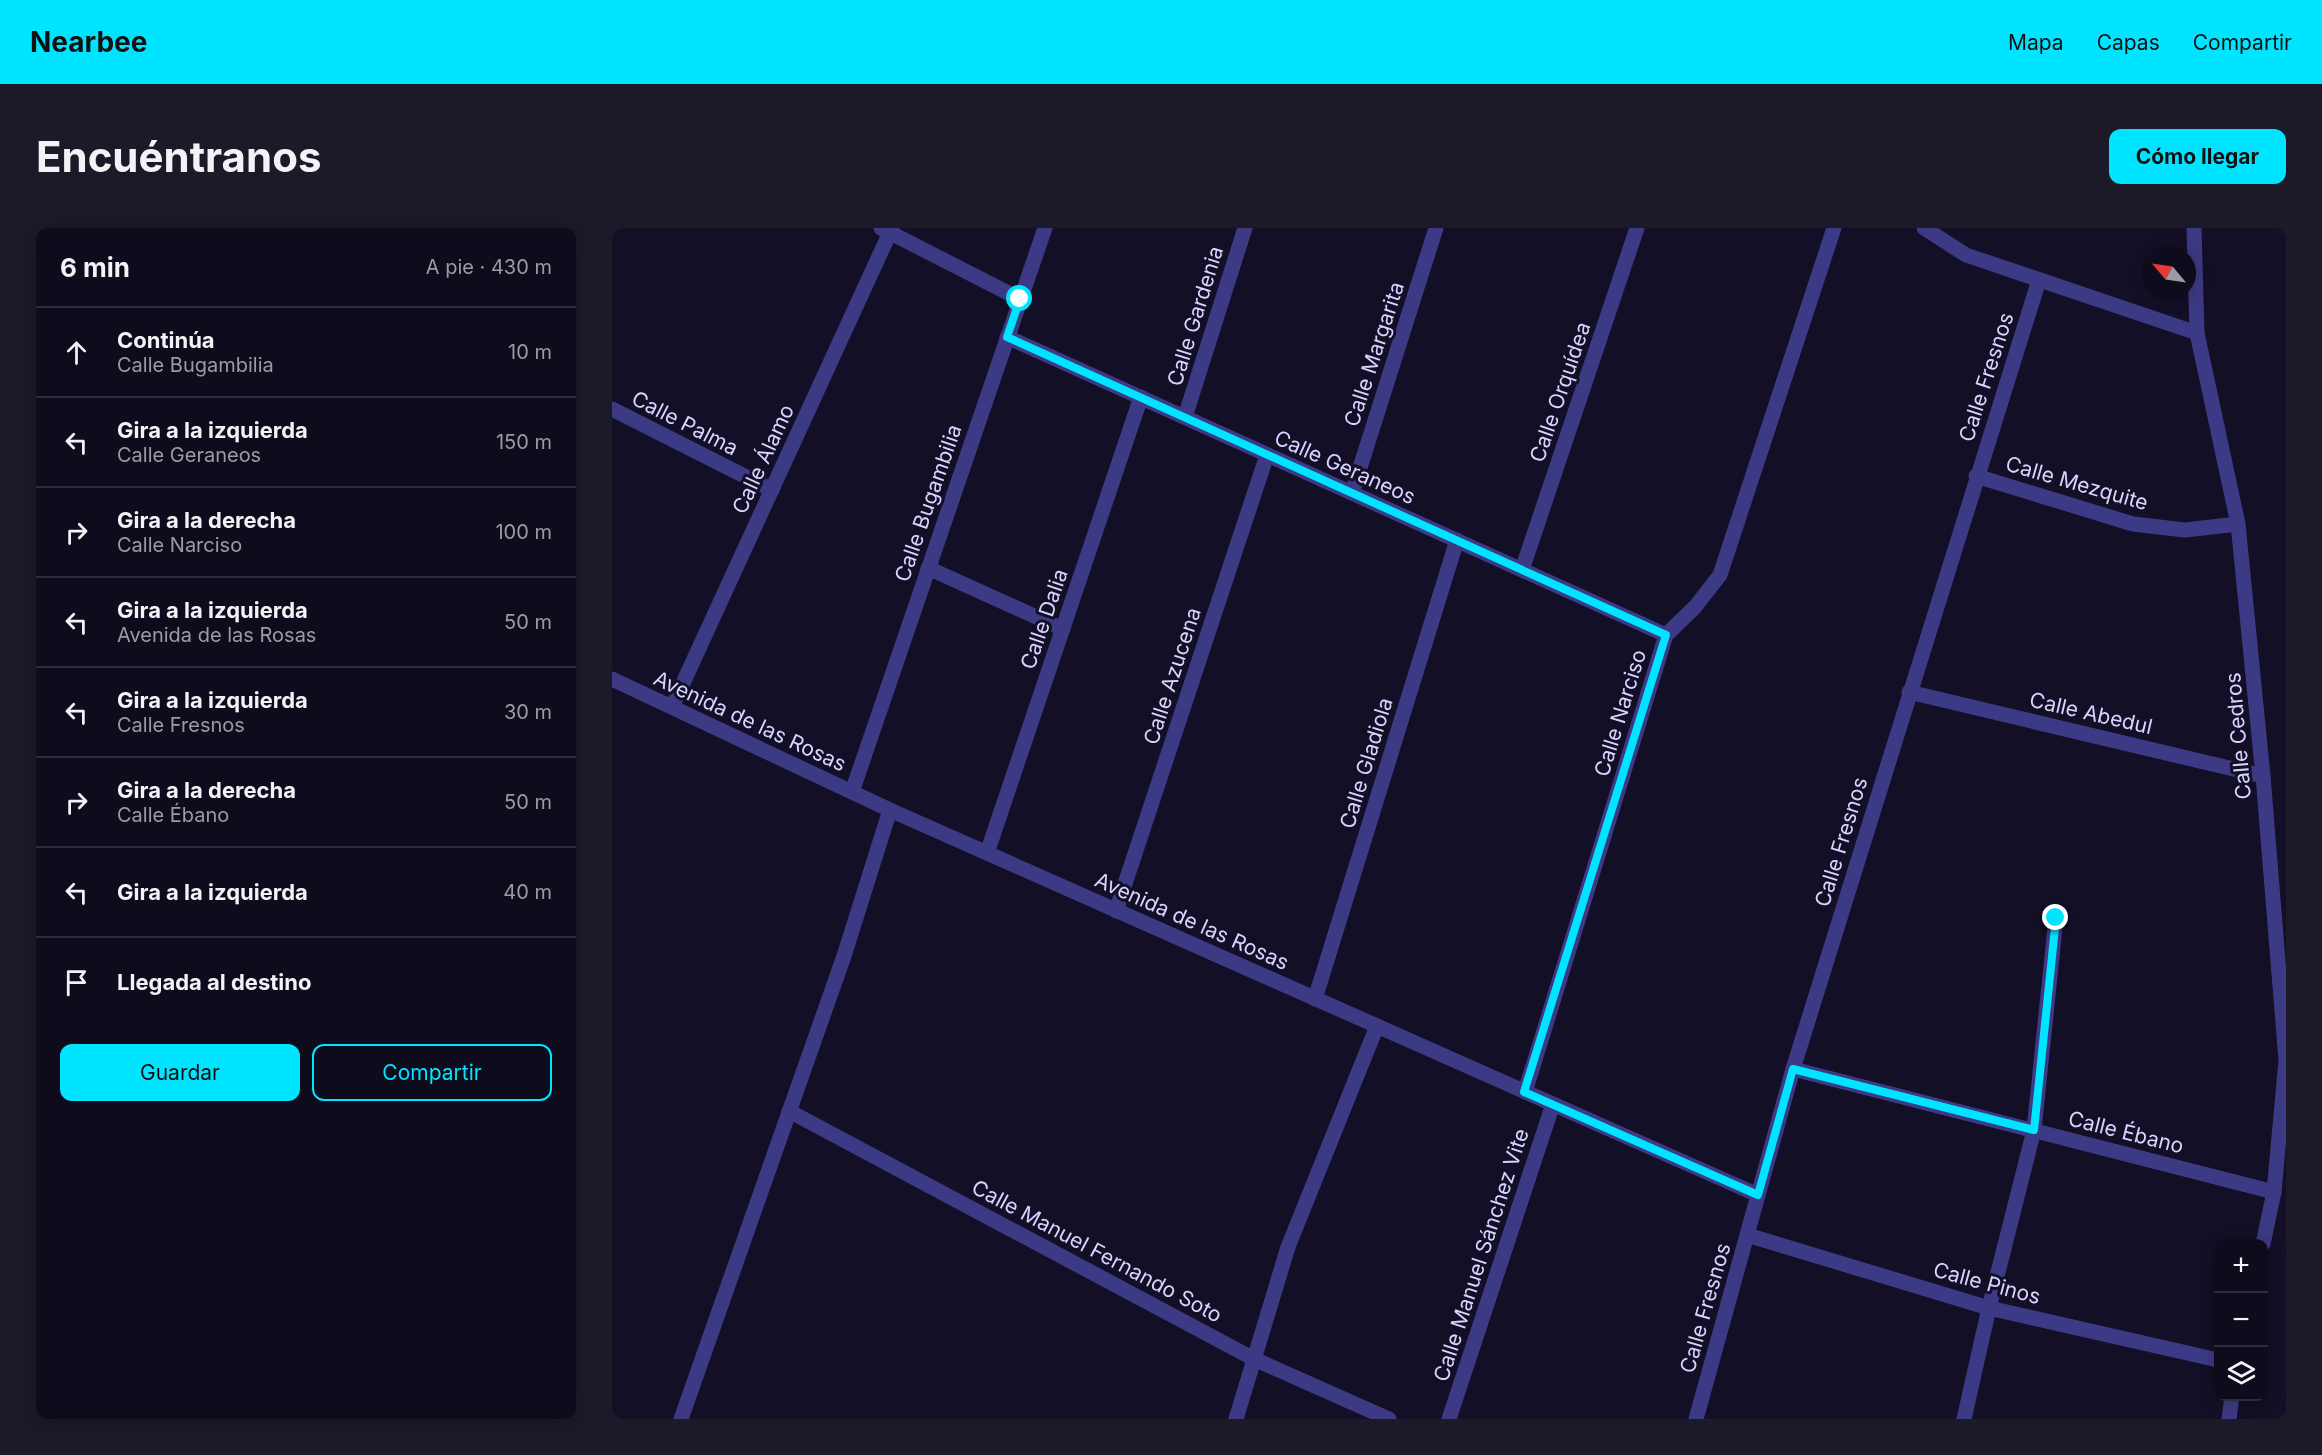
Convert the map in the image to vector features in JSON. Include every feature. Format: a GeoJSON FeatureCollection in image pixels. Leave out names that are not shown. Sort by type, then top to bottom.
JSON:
{"type":"FeatureCollection","features":[{"type":"Feature","properties":{"kind":"street","name":"Calle Bugambilia"},"geometry":{"type":"LineString","coordinates":[[852,792],[1045,228]]}},
{"type":"Feature","properties":{"kind":"street","name":"Calle Gardenia"},"geometry":{"type":"LineString","coordinates":[[1185,417],[1245,228]]}},
{"type":"Feature","properties":{"kind":"street","name":"Calle Margarita"},"geometry":{"type":"LineString","coordinates":[[1352,493],[1436,228]]}},
{"type":"Feature","properties":{"kind":"street","name":"Calle Orquídea"},"geometry":{"type":"LineString","coordinates":[[1522,570],[1637,228]]}},
{"type":"Feature","properties":{"kind":"street","name":"Calle Narciso"},"geometry":{"type":"LineString","coordinates":[[1524,1092],[1666,635],[1695,607],[1720,575],[1834,228]]}},
{"type":"Feature","properties":{"kind":"street"},"geometry":{"type":"LineString","coordinates":[[1924,228],[1966,255],[2197,333]]}},
{"type":"Feature","properties":{"kind":"street","name":"Calle Cedros"},"geometry":{"type":"LineString","coordinates":[[2194,228],[2197,333],[2238,524],[2282,938],[2286,1060],[2274,1192],[2264,1239]]}},
{"type":"Feature","properties":{"kind":"street"},"geometry":{"type":"LineString","coordinates":[[888,230],[1020,299]]}},
{"type":"Feature","properties":{"kind":"street","name":"Calle Álamo"},"geometry":{"type":"LineString","coordinates":[[672,707],[888,230]]}},
{"type":"Feature","properties":{"kind":"street","name":"Calle Fresnos"},"geometry":{"type":"LineString","coordinates":[[1695,1419],[1793,1069],[1976,476],[2039,280]]}},
{"type":"Feature","properties":{"kind":"street","name":"Calle Geraneos"},"geometry":{"type":"LineString","coordinates":[[1007,337],[1666,635]]}},
{"type":"Feature","properties":{"kind":"street","name":"Calle Dalia"},"geometry":{"type":"LineString","coordinates":[[987,853],[1141,397]]}},
{"type":"Feature","properties":{"kind":"street","name":"Calle Palma"},"geometry":{"type":"LineString","coordinates":[[612,409],[772,490]]}},
{"type":"Feature","properties":{"kind":"street","name":"Calle Azucena"},"geometry":{"type":"LineString","coordinates":[[1116,911],[1267,455]]}},
{"type":"Feature","properties":{"kind":"street","name":"Calle Mezquite"},"geometry":{"type":"LineString","coordinates":[[1976,476],[2133,524],[2185,530],[2238,524]]}},
{"type":"Feature","properties":{"kind":"street","name":"Calle Gladiola"},"geometry":{"type":"LineString","coordinates":[[1315,999],[1457,540]]}},
{"type":"Feature","properties":{"kind":"street"},"geometry":{"type":"LineString","coordinates":[[928,568],[1063,628]]}},
{"type":"Feature","properties":{"kind":"street","name":"Avenida de las Rosas"},"geometry":{"type":"LineString","coordinates":[[612,679],[890,810],[1758,1195]]}},
{"type":"Feature","properties":{"kind":"street","name":"Calle Abedul"},"geometry":{"type":"LineString","coordinates":[[1909,692],[2263,776]]}},
{"type":"Feature","properties":{"kind":"street"},"geometry":{"type":"LineString","coordinates":[[681,1419],[844,956],[890,810]]}},
{"type":"Feature","properties":{"kind":"street"},"geometry":{"type":"LineString","coordinates":[[1964,1419],[1989,1308],[2034,1130],[2056,918]]}},
{"type":"Feature","properties":{"kind":"street"},"geometry":{"type":"LineString","coordinates":[[1236,1419],[1288,1247],[1377,1026]]}},
{"type":"Feature","properties":{"kind":"street","name":"Calle Ébano"},"geometry":{"type":"LineString","coordinates":[[1793,1069],[2274,1192]]}},
{"type":"Feature","properties":{"kind":"street","name":"Calle Manuel Sánchez Vite"},"geometry":{"type":"LineString","coordinates":[[1449,1419],[1553,1104]]}},
{"type":"Feature","properties":{"kind":"street","name":"Calle Manuel Fernando Soto"},"geometry":{"type":"LineString","coordinates":[[789,1111],[1254,1359],[1389,1419]]}},
{"type":"Feature","properties":{"kind":"street","name":"Calle Pinos"},"geometry":{"type":"LineString","coordinates":[[1747,1235],[1989,1308],[2214,1359]]}},
{"type":"Feature","properties":{"kind":"street"},"geometry":{"type":"LineString","coordinates":[[2229,1419],[2231,1401]]}},
{"type":"Feature","properties":{"kind":"route"},"geometry":{"type":"LineString","coordinates":[[1020,299],[1007,337],[1666,635],[1524,1092],[1758,1195],[1793,1069],[2034,1130],[2056,918]]}}]}
